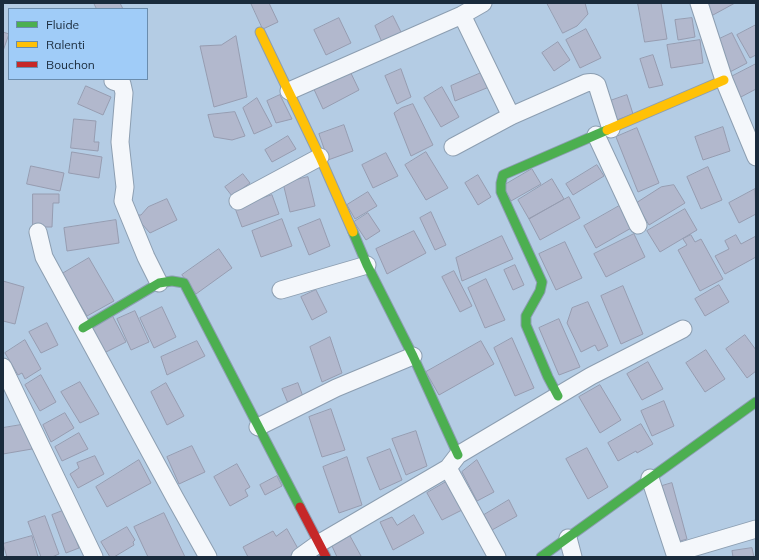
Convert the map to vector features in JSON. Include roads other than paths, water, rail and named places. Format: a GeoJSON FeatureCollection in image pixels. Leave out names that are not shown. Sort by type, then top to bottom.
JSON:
{"type":"FeatureCollection","features":[{"type":"Feature","properties":{"kind":"street"},"geometry":{"type":"LineString","coordinates":[[289,91],[462,15],[483,3]]}},
{"type":"Feature","properties":{"kind":"street"},"geometry":{"type":"LineString","coordinates":[[699,3],[724,80],[756,157]]}},
{"type":"Feature","properties":{"kind":"street"},"geometry":{"type":"LineString","coordinates":[[462,15],[511,116]]}},
{"type":"Feature","properties":{"kind":"street"},"geometry":{"type":"LineString","coordinates":[[260,32],[320,157],[367,265],[413,356],[453,462],[497,557]]}},
{"type":"Feature","properties":{"kind":"street"},"geometry":{"type":"LineString","coordinates":[[558,396],[526,325],[526,316],[538,295],[542,282],[501,192],[503,175],[724,80]]}},
{"type":"Feature","properties":{"kind":"street"},"geometry":{"type":"LineString","coordinates":[[113,81],[122,84],[124,93],[120,142],[125,187],[123,201],[146,257],[159,283]]}},
{"type":"Feature","properties":{"kind":"street"},"geometry":{"type":"LineString","coordinates":[[453,147],[511,116],[586,83],[594,83],[597,85],[604,132],[638,225]]}},
{"type":"Feature","properties":{"kind":"street"},"geometry":{"type":"LineString","coordinates":[[238,200],[320,157]]}},
{"type":"Feature","properties":{"kind":"street"},"geometry":{"type":"LineString","coordinates":[[38,232],[44,256],[208,557]]}},
{"type":"Feature","properties":{"kind":"street"},"geometry":{"type":"LineString","coordinates":[[281,290],[367,265]]}},
{"type":"Feature","properties":{"kind":"street"},"geometry":{"type":"LineString","coordinates":[[83,328],[159,283],[172,281],[184,284],[322,551]]}},
{"type":"Feature","properties":{"kind":"street"},"geometry":{"type":"LineString","coordinates":[[300,557],[322,551],[453,462],[591,376],[684,329]]}},
{"type":"Feature","properties":{"kind":"street"},"geometry":{"type":"LineString","coordinates":[[258,427],[336,388],[413,356]]}},
{"type":"Feature","properties":{"kind":"street"},"geometry":{"type":"LineString","coordinates":[[3,367],[94,557]]}},
{"type":"Feature","properties":{"kind":"street"},"geometry":{"type":"LineString","coordinates":[[541,557],[756,402]]}},
{"type":"Feature","properties":{"kind":"street"},"geometry":{"type":"LineString","coordinates":[[650,478],[675,555],[756,530]]}},
{"type":"Feature","properties":{"kind":"street"},"geometry":{"type":"LineString","coordinates":[[568,538],[573,557]]}}]}
